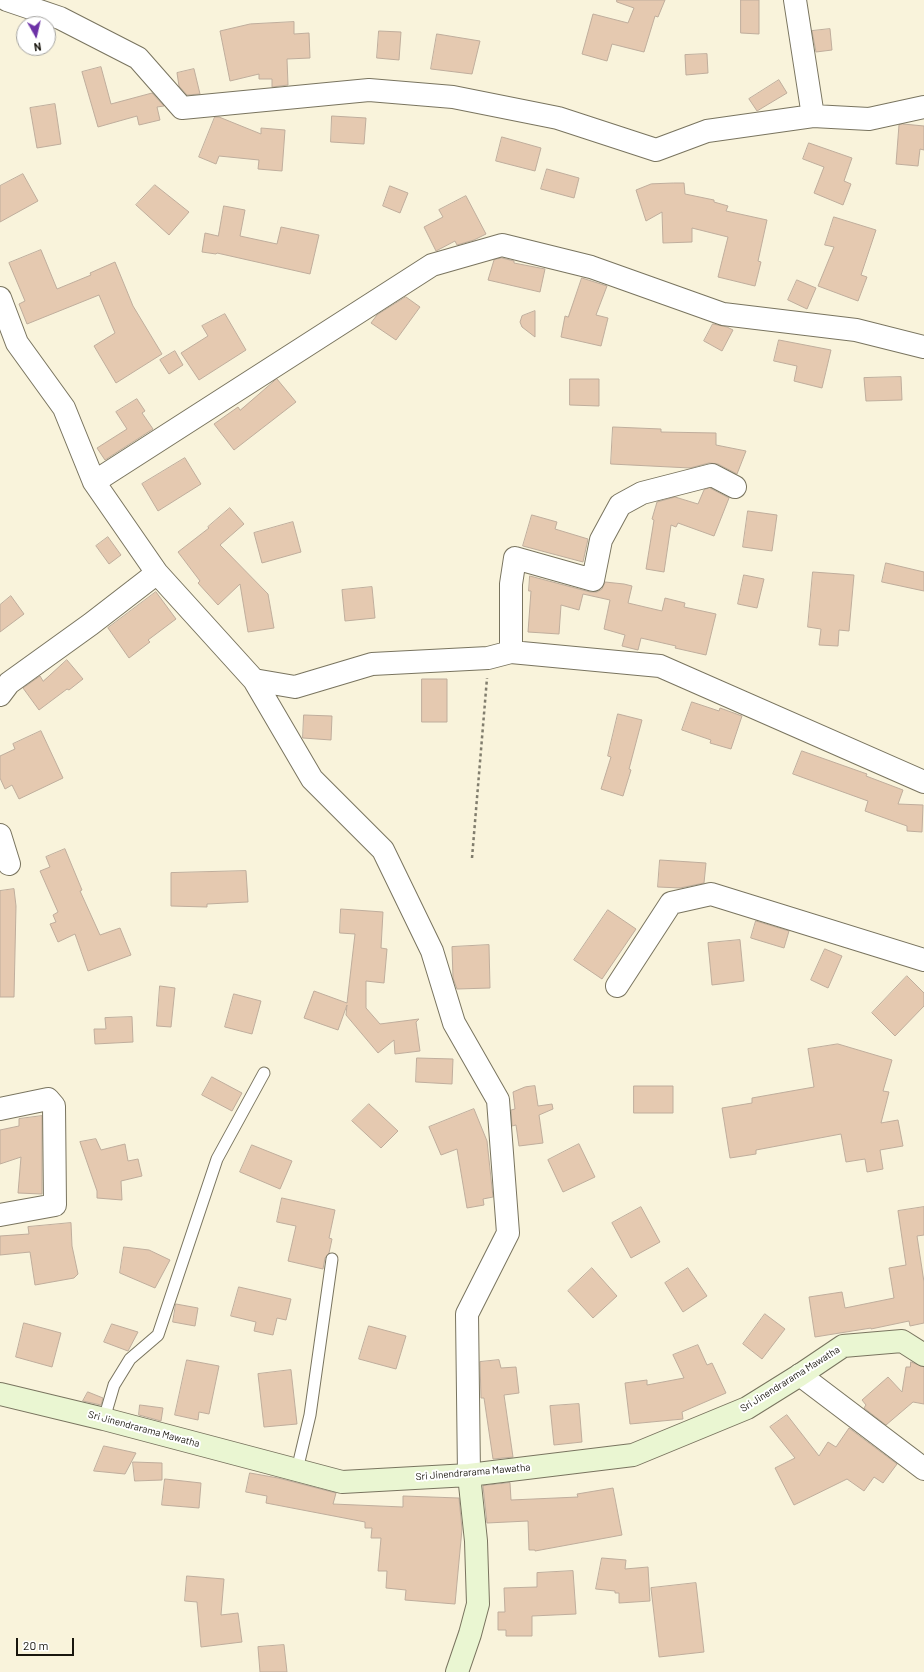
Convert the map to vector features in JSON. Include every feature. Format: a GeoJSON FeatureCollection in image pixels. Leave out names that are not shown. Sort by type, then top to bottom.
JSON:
{"type":"FeatureCollection","features":[{"type":"Feature","properties":{"kind":"main road","name":"Sri Jinendrarama Mawatha"},"geometry":{"type":"LineString","coordinates":[[0,1394],[104,1419],[342,1482],[469,1475],[633,1455],[747,1408],[843,1346],[902,1341],[924,1355]]}},
{"type":"Feature","properties":{"kind":"main road"},"geometry":{"type":"LineString","coordinates":[[457,1672],[470,1634],[478,1604],[476,1541],[469,1475]]}},
{"type":"Feature","properties":{"kind":"street"},"geometry":{"type":"LineString","coordinates":[[7,0],[60,18],[138,58],[182,108],[361,91],[376,91],[453,98],[558,118],[656,150],[707,131],[813,116],[868,119],[924,107]]}},
{"type":"Feature","properties":{"kind":"street"},"geometry":{"type":"LineString","coordinates":[[795,0],[813,116]]}},
{"type":"Feature","properties":{"kind":"street"},"geometry":{"type":"LineString","coordinates":[[94,482],[432,265],[502,245],[591,267],[723,314],[856,330],[924,347]]}},
{"type":"Feature","properties":{"kind":"street"},"geometry":{"type":"LineString","coordinates":[[0,298],[17,343],[64,408],[94,482],[157,573],[254,680],[312,779],[383,850],[432,951],[454,1022],[498,1100],[508,1233],[467,1314],[469,1475]]}},
{"type":"Feature","properties":{"kind":"street"},"geometry":{"type":"LineString","coordinates":[[511,652],[511,584],[515,558],[592,580],[601,540],[620,505],[642,493],[712,475],[735,487]]}},
{"type":"Feature","properties":{"kind":"street"},"geometry":{"type":"LineString","coordinates":[[0,695],[9,683],[92,624],[157,573]]}},
{"type":"Feature","properties":{"kind":"street"},"geometry":{"type":"LineString","coordinates":[[254,680],[295,687],[372,664],[488,658],[511,652],[660,666],[924,782]]}},
{"type":"Feature","properties":{"kind":"street"},"geometry":{"type":"LineString","coordinates":[[0,835],[9,864]]}},
{"type":"Feature","properties":{"kind":"street"},"geometry":{"type":"LineString","coordinates":[[617,986],[671,903],[711,894],[924,960]]}},
{"type":"Feature","properties":{"kind":"street"},"geometry":{"type":"LineString","coordinates":[[0,1109],[48,1099],[54,1106],[55,1205],[0,1215]]}},
{"type":"Feature","properties":{"kind":"street"},"geometry":{"type":"LineString","coordinates":[[800,1375],[924,1469]]}},
{"type":"Feature","properties":{"kind":"lane"},"geometry":{"type":"LineString","coordinates":[[104,1419],[114,1385],[130,1359],[158,1335],[217,1159],[264,1073]]}},
{"type":"Feature","properties":{"kind":"lane"},"geometry":{"type":"LineString","coordinates":[[297,1470],[310,1415],[332,1259]]}},
{"type":"Feature","properties":{"kind":"path"},"geometry":{"type":"LineString","coordinates":[[472,858],[488,658]]}},
{"type":"Feature","properties":{"kind":"building"},"geometry":{"type":"Polygon","coordinates":[[[617,0],[665,0],[658,17],[655,16],[644,52],[612,44],[607,61],[582,54],[593,14],[628,23],[634,8],[617,2],[617,0]]]}},
{"type":"Feature","properties":{"kind":"building"},"geometry":{"type":"Polygon","coordinates":[[[741,0],[759,0],[759,34],[741,33],[741,0]]]}},
{"type":"Feature","properties":{"kind":"building"},"geometry":{"type":"Polygon","coordinates":[[[294,22],[294,34],[309,33],[310,58],[287,59],[288,85],[272,87],[272,79],[259,79],[259,74],[230,81],[220,31],[250,24],[294,22]]]}},
{"type":"Feature","properties":{"kind":"building"},"geometry":{"type":"Polygon","coordinates":[[[830,29],[832,50],[816,52],[812,31],[830,29]]]}},
{"type":"Feature","properties":{"kind":"building"},"geometry":{"type":"Polygon","coordinates":[[[379,31],[401,32],[399,60],[377,58],[379,31]]]}},
{"type":"Feature","properties":{"kind":"building"},"geometry":{"type":"Polygon","coordinates":[[[437,34],[480,41],[472,74],[431,69],[437,34]]]}},
{"type":"Feature","properties":{"kind":"building"},"geometry":{"type":"Polygon","coordinates":[[[707,54],[708,73],[686,75],[685,55],[707,54]]]}},
{"type":"Feature","properties":{"kind":"building"},"geometry":{"type":"Polygon","coordinates":[[[101,67],[111,104],[152,93],[164,106],[157,107],[160,120],[139,125],[137,116],[98,127],[82,72],[101,67]]]}},
{"type":"Feature","properties":{"kind":"building"},"geometry":{"type":"Polygon","coordinates":[[[194,69],[200,94],[187,95],[179,86],[177,73],[194,69]]]}},
{"type":"Feature","properties":{"kind":"building"},"geometry":{"type":"Polygon","coordinates":[[[779,80],[787,93],[757,111],[749,99],[779,80]]]}},
{"type":"Feature","properties":{"kind":"building"},"geometry":{"type":"Polygon","coordinates":[[[55,104],[61,144],[37,148],[30,108],[55,104]]]}},
{"type":"Feature","properties":{"kind":"building"},"geometry":{"type":"Polygon","coordinates":[[[332,116],[366,118],[364,144],[331,142],[332,116]]]}},
{"type":"Feature","properties":{"kind":"building"},"geometry":{"type":"Polygon","coordinates":[[[215,117],[219,117],[261,134],[261,128],[285,130],[282,171],[258,169],[259,160],[219,156],[216,164],[199,157],[215,117]]]}},
{"type":"Feature","properties":{"kind":"building"},"geometry":{"type":"Polygon","coordinates":[[[899,125],[924,126],[924,150],[920,149],[918,166],[896,164],[899,125]]]}},
{"type":"Feature","properties":{"kind":"building"},"geometry":{"type":"Polygon","coordinates":[[[502,137],[541,148],[535,171],[496,161],[502,137]]]}},
{"type":"Feature","properties":{"kind":"building"},"geometry":{"type":"Polygon","coordinates":[[[809,143],[852,158],[844,181],[851,184],[843,205],[814,193],[824,167],[803,159],[809,143]]]}},
{"type":"Feature","properties":{"kind":"building"},"geometry":{"type":"Polygon","coordinates":[[[547,169],[579,178],[574,198],[541,189],[547,169]]]}},
{"type":"Feature","properties":{"kind":"building"},"geometry":{"type":"Polygon","coordinates":[[[23,174],[38,201],[0,222],[0,186],[23,174]]]}},
{"type":"Feature","properties":{"kind":"building"},"geometry":{"type":"Polygon","coordinates":[[[684,183],[685,194],[714,200],[714,202],[728,206],[726,211],[767,220],[758,261],[761,262],[755,286],[718,277],[728,237],[692,228],[692,242],[663,243],[662,212],[646,221],[636,190],[651,184],[684,183]]]}},
{"type":"Feature","properties":{"kind":"building"},"geometry":{"type":"Polygon","coordinates":[[[155,185],[189,212],[169,235],[136,205],[155,185]]]}},
{"type":"Feature","properties":{"kind":"building"},"geometry":{"type":"Polygon","coordinates":[[[390,186],[408,193],[400,213],[383,206],[390,186]]]}},
{"type":"Feature","properties":{"kind":"building"},"geometry":{"type":"Polygon","coordinates":[[[466,196],[486,234],[474,240],[457,245],[455,241],[436,251],[424,227],[443,217],[439,210],[466,196]]]}},
{"type":"Feature","properties":{"kind":"building"},"geometry":{"type":"Polygon","coordinates":[[[224,206],[245,210],[240,236],[277,244],[281,227],[319,235],[310,274],[217,253],[202,252],[205,233],[218,236],[224,206]]]}},
{"type":"Feature","properties":{"kind":"building"},"geometry":{"type":"Polygon","coordinates":[[[834,217],[876,230],[861,275],[867,277],[858,301],[818,286],[834,247],[825,245],[834,217]]]}},
{"type":"Feature","properties":{"kind":"building"},"geometry":{"type":"Polygon","coordinates":[[[41,250],[57,289],[91,275],[90,273],[115,262],[133,306],[162,354],[116,383],[94,346],[115,333],[99,295],[27,324],[19,304],[25,301],[9,263],[41,250]]]}},
{"type":"Feature","properties":{"kind":"building"},"geometry":{"type":"Polygon","coordinates":[[[502,258],[514,261],[514,263],[545,269],[540,292],[488,280],[494,260],[502,258]]]}},
{"type":"Feature","properties":{"kind":"building"},"geometry":{"type":"Polygon","coordinates":[[[582,278],[607,286],[596,315],[608,318],[601,346],[561,337],[565,316],[568,317],[582,278]]]}},
{"type":"Feature","properties":{"kind":"building"},"geometry":{"type":"Polygon","coordinates":[[[797,280],[816,288],[807,309],[788,300],[797,280]]]}},
{"type":"Feature","properties":{"kind":"building"},"geometry":{"type":"Polygon","coordinates":[[[406,297],[420,307],[396,340],[371,323],[377,315],[406,297]]]}},
{"type":"Feature","properties":{"kind":"building"},"geometry":{"type":"Polygon","coordinates":[[[535,311],[535,337],[522,327],[520,322],[522,316],[535,311]]]}},
{"type":"Feature","properties":{"kind":"building"},"geometry":{"type":"Polygon","coordinates":[[[225,314],[246,350],[199,380],[181,353],[208,336],[202,326],[225,314]]]}},
{"type":"Feature","properties":{"kind":"building"},"geometry":{"type":"Polygon","coordinates":[[[713,324],[733,330],[722,351],[704,341],[713,324]]]}},
{"type":"Feature","properties":{"kind":"building"},"geometry":{"type":"Polygon","coordinates":[[[779,340],[831,350],[822,388],[794,381],[797,366],[774,361],[779,340]]]}},
{"type":"Feature","properties":{"kind":"building"},"geometry":{"type":"Polygon","coordinates":[[[175,351],[183,365],[169,374],[160,360],[175,351]]]}},
{"type":"Feature","properties":{"kind":"building"},"geometry":{"type":"Polygon","coordinates":[[[901,377],[902,400],[866,401],[864,378],[901,377]]]}},
{"type":"Feature","properties":{"kind":"building"},"geometry":{"type":"Polygon","coordinates":[[[277,379],[296,402],[234,450],[214,424],[238,407],[240,410],[277,379]]]}},
{"type":"Feature","properties":{"kind":"building"},"geometry":{"type":"Polygon","coordinates":[[[570,379],[599,379],[599,406],[570,405],[570,379]]]}},
{"type":"Feature","properties":{"kind":"building"},"geometry":{"type":"Polygon","coordinates":[[[137,399],[145,411],[142,413],[153,429],[105,460],[97,448],[127,429],[116,412],[137,399]]]}},
{"type":"Feature","properties":{"kind":"building"},"geometry":{"type":"Polygon","coordinates":[[[613,427],[661,429],[661,432],[716,433],[716,445],[746,451],[737,474],[718,464],[709,463],[690,468],[611,464],[613,427]]]}},
{"type":"Feature","properties":{"kind":"building"},"geometry":{"type":"Polygon","coordinates":[[[185,458],[201,484],[158,511],[142,484],[185,458]]]}},
{"type":"Feature","properties":{"kind":"building"},"geometry":{"type":"Polygon","coordinates":[[[710,488],[729,498],[714,536],[678,523],[676,527],[671,525],[664,572],[646,569],[654,520],[652,519],[657,502],[675,497],[698,504],[704,490],[710,488]]]}},
{"type":"Feature","properties":{"kind":"building"},"geometry":{"type":"Polygon","coordinates":[[[230,508],[244,524],[220,545],[268,594],[274,628],[248,632],[240,584],[218,605],[198,583],[200,581],[178,552],[209,528],[208,527],[230,508]]]}},
{"type":"Feature","properties":{"kind":"building"},"geometry":{"type":"Polygon","coordinates":[[[748,511],[777,515],[772,551],[743,547],[748,511]]]}},
{"type":"Feature","properties":{"kind":"building"},"geometry":{"type":"Polygon","coordinates":[[[532,515],[557,522],[555,529],[588,539],[583,562],[523,546],[532,515]]]}},
{"type":"Feature","properties":{"kind":"building"},"geometry":{"type":"Polygon","coordinates":[[[293,522],[301,552],[262,563],[254,533],[293,522]]]}},
{"type":"Feature","properties":{"kind":"building"},"geometry":{"type":"Polygon","coordinates":[[[108,537],[121,555],[109,564],[96,546],[108,537]]]}},
{"type":"Feature","properties":{"kind":"building"},"geometry":{"type":"Polygon","coordinates":[[[886,563],[924,572],[924,591],[882,582],[886,563]]]}},
{"type":"Feature","properties":{"kind":"building"},"geometry":{"type":"Polygon","coordinates":[[[813,572],[854,575],[849,631],[839,630],[838,646],[819,645],[821,629],[808,627],[813,572]]]}},
{"type":"Feature","properties":{"kind":"building"},"geometry":{"type":"Polygon","coordinates":[[[744,575],[764,579],[757,608],[738,604],[744,575]]]}},
{"type":"Feature","properties":{"kind":"building"},"geometry":{"type":"Polygon","coordinates":[[[530,576],[590,592],[597,592],[602,589],[605,582],[624,584],[632,586],[628,603],[662,611],[665,598],[685,603],[684,607],[716,614],[706,655],[641,638],[638,650],[622,646],[625,635],[604,629],[610,600],[583,594],[579,610],[561,605],[559,634],[528,632],[531,591],[529,591],[530,576]]]}},
{"type":"Feature","properties":{"kind":"building"},"geometry":{"type":"Polygon","coordinates":[[[372,587],[375,618],[345,621],[342,590],[372,587]]]}},
{"type":"Feature","properties":{"kind":"building"},"geometry":{"type":"Polygon","coordinates":[[[156,592],[176,619],[148,640],[150,642],[129,658],[108,628],[156,592]]]}},
{"type":"Feature","properties":{"kind":"building"},"geometry":{"type":"Polygon","coordinates":[[[11,596],[24,614],[0,632],[0,605],[11,596]]]}},
{"type":"Feature","properties":{"kind":"building"},"geometry":{"type":"Polygon","coordinates":[[[67,660],[83,679],[39,710],[23,688],[40,676],[43,681],[67,660]]]}},
{"type":"Feature","properties":{"kind":"building"},"geometry":{"type":"Polygon","coordinates":[[[422,679],[447,679],[447,722],[422,722],[422,679]]]}},
{"type":"Feature","properties":{"kind":"building"},"geometry":{"type":"Polygon","coordinates":[[[692,702],[719,711],[720,708],[742,716],[731,749],[710,743],[711,740],[682,730],[692,702]]]}},
{"type":"Feature","properties":{"kind":"building"},"geometry":{"type":"Polygon","coordinates":[[[618,714],[642,720],[629,769],[631,770],[623,796],[601,789],[611,757],[608,756],[618,714]]]}},
{"type":"Feature","properties":{"kind":"building"},"geometry":{"type":"Polygon","coordinates":[[[304,715],[332,716],[331,740],[303,738],[304,715]]]}},
{"type":"Feature","properties":{"kind":"building"},"geometry":{"type":"Polygon","coordinates":[[[41,731],[63,778],[19,799],[12,785],[5,789],[0,778],[0,756],[15,749],[13,744],[41,731]]]}},
{"type":"Feature","properties":{"kind":"building"},"geometry":{"type":"Polygon","coordinates":[[[802,751],[867,774],[866,776],[903,790],[898,804],[923,805],[922,832],[907,831],[907,826],[865,811],[868,801],[793,774],[802,751]]]}},
{"type":"Feature","properties":{"kind":"building"},"geometry":{"type":"Polygon","coordinates":[[[65,849],[82,890],[80,891],[100,935],[120,928],[131,955],[88,971],[75,934],[58,942],[50,924],[56,922],[53,915],[58,912],[40,871],[50,867],[46,857],[65,849]]]}},
{"type":"Feature","properties":{"kind":"building"},"geometry":{"type":"Polygon","coordinates":[[[660,860],[706,863],[704,883],[680,888],[658,887],[660,860]]]}},
{"type":"Feature","properties":{"kind":"building"},"geometry":{"type":"Polygon","coordinates":[[[246,871],[248,902],[207,904],[207,907],[171,906],[171,873],[246,871]]]}},
{"type":"Feature","properties":{"kind":"building"},"geometry":{"type":"Polygon","coordinates":[[[14,889],[16,906],[14,997],[0,997],[0,891],[14,889]]]}},
{"type":"Feature","properties":{"kind":"building"},"geometry":{"type":"Polygon","coordinates":[[[341,909],[383,912],[381,948],[387,949],[384,983],[366,981],[366,1008],[380,1024],[419,1019],[416,1022],[420,1051],[395,1054],[394,1040],[378,1053],[346,1015],[347,1005],[338,1030],[304,1018],[314,991],[347,1003],[355,934],[340,933],[341,909]]]}},
{"type":"Feature","properties":{"kind":"building"},"geometry":{"type":"Polygon","coordinates":[[[608,910],[636,929],[602,979],[574,960],[608,910]]]}},
{"type":"Feature","properties":{"kind":"building"},"geometry":{"type":"Polygon","coordinates":[[[756,921],[789,931],[784,948],[751,938],[756,921]]]}},
{"type":"Feature","properties":{"kind":"building"},"geometry":{"type":"Polygon","coordinates":[[[740,940],[744,981],[712,985],[708,943],[740,940]]]}},
{"type":"Feature","properties":{"kind":"building"},"geometry":{"type":"Polygon","coordinates":[[[489,945],[490,988],[457,989],[453,978],[452,947],[489,945]]]}},
{"type":"Feature","properties":{"kind":"building"},"geometry":{"type":"Polygon","coordinates":[[[825,949],[842,956],[828,988],[811,980],[825,949]]]}},
{"type":"Feature","properties":{"kind":"building"},"geometry":{"type":"Polygon","coordinates":[[[907,976],[924,993],[924,1006],[895,1036],[872,1013],[907,976]]]}},
{"type":"Feature","properties":{"kind":"building"},"geometry":{"type":"Polygon","coordinates":[[[160,986],[175,988],[171,1027],[157,1026],[160,986]]]}},
{"type":"Feature","properties":{"kind":"building"},"geometry":{"type":"Polygon","coordinates":[[[234,994],[261,1001],[252,1034],[225,1027],[234,994]]]}},
{"type":"Feature","properties":{"kind":"building"},"geometry":{"type":"Polygon","coordinates":[[[132,1017],[133,1042],[95,1044],[94,1029],[106,1029],[105,1018],[132,1017]]]}},
{"type":"Feature","properties":{"kind":"building"},"geometry":{"type":"Polygon","coordinates":[[[838,1044],[892,1060],[883,1091],[889,1092],[881,1123],[898,1120],[903,1146],[880,1150],[883,1169],[867,1172],[865,1159],[846,1162],[841,1134],[756,1150],[756,1154],[730,1158],[722,1108],[752,1103],[752,1098],[814,1087],[808,1049],[838,1044]]]}},
{"type":"Feature","properties":{"kind":"building"},"geometry":{"type":"Polygon","coordinates":[[[417,1058],[453,1059],[452,1084],[416,1082],[417,1058]]]}},
{"type":"Feature","properties":{"kind":"building"},"geometry":{"type":"Polygon","coordinates":[[[212,1077],[242,1093],[232,1111],[202,1095],[212,1077]]]}},
{"type":"Feature","properties":{"kind":"building"},"geometry":{"type":"Polygon","coordinates":[[[535,1086],[538,1106],[552,1104],[553,1109],[539,1115],[543,1143],[519,1146],[516,1125],[512,1126],[511,1110],[515,1109],[513,1092],[525,1087],[535,1086]]]}},
{"type":"Feature","properties":{"kind":"building"},"geometry":{"type":"Polygon","coordinates":[[[634,1086],[673,1086],[673,1113],[634,1113],[634,1086]]]}},
{"type":"Feature","properties":{"kind":"building"},"geometry":{"type":"Polygon","coordinates":[[[369,1104],[398,1131],[381,1148],[352,1121],[369,1104]]]}},
{"type":"Feature","properties":{"kind":"building"},"geometry":{"type":"Polygon","coordinates":[[[474,1109],[487,1141],[493,1197],[483,1199],[484,1205],[467,1208],[457,1149],[441,1155],[429,1127],[474,1109]]]}},
{"type":"Feature","properties":{"kind":"building"},"geometry":{"type":"Polygon","coordinates":[[[42,1116],[42,1194],[18,1193],[21,1157],[0,1164],[0,1130],[19,1126],[19,1119],[42,1116]]]}},
{"type":"Feature","properties":{"kind":"building"},"geometry":{"type":"Polygon","coordinates":[[[96,1139],[101,1150],[125,1144],[128,1161],[138,1159],[142,1176],[121,1181],[122,1200],[97,1198],[97,1191],[80,1142],[96,1139]]]}},
{"type":"Feature","properties":{"kind":"building"},"geometry":{"type":"Polygon","coordinates":[[[579,1144],[595,1177],[563,1192],[548,1160],[579,1144]]]}},
{"type":"Feature","properties":{"kind":"building"},"geometry":{"type":"Polygon","coordinates":[[[252,1145],[292,1161],[280,1189],[240,1172],[252,1145]]]}},
{"type":"Feature","properties":{"kind":"building"},"geometry":{"type":"Polygon","coordinates":[[[282,1198],[335,1210],[329,1238],[332,1239],[329,1253],[325,1258],[323,1269],[288,1261],[296,1226],[277,1222],[282,1198]]]}},
{"type":"Feature","properties":{"kind":"building"},"geometry":{"type":"Polygon","coordinates":[[[641,1207],[660,1242],[631,1258],[612,1223],[641,1207]]]}},
{"type":"Feature","properties":{"kind":"building"},"geometry":{"type":"Polygon","coordinates":[[[924,1207],[924,1235],[917,1236],[924,1282],[924,1323],[910,1326],[909,1321],[871,1329],[815,1337],[809,1297],[842,1292],[845,1308],[894,1298],[889,1268],[906,1265],[898,1211],[924,1207]]]}},
{"type":"Feature","properties":{"kind":"building"},"geometry":{"type":"Polygon","coordinates":[[[71,1223],[72,1246],[78,1274],[74,1278],[35,1285],[30,1252],[0,1255],[0,1236],[29,1234],[28,1227],[71,1223]]]}},
{"type":"Feature","properties":{"kind":"building"},"geometry":{"type":"Polygon","coordinates":[[[124,1247],[149,1250],[170,1260],[155,1288],[120,1273],[124,1247]]]}},
{"type":"Feature","properties":{"kind":"building"},"geometry":{"type":"Polygon","coordinates":[[[592,1268],[617,1296],[593,1318],[568,1291],[592,1268]]]}},
{"type":"Feature","properties":{"kind":"building"},"geometry":{"type":"Polygon","coordinates":[[[688,1268],[707,1296],[683,1312],[665,1283],[688,1268]]]}},
{"type":"Feature","properties":{"kind":"building"},"geometry":{"type":"Polygon","coordinates":[[[239,1287],[291,1299],[286,1320],[277,1318],[273,1335],[254,1331],[256,1322],[231,1316],[239,1287]]]}},
{"type":"Feature","properties":{"kind":"building"},"geometry":{"type":"Polygon","coordinates":[[[176,1304],[198,1308],[195,1326],[173,1322],[176,1304]]]}},
{"type":"Feature","properties":{"kind":"building"},"geometry":{"type":"Polygon","coordinates":[[[765,1314],[785,1329],[762,1359],[743,1344],[765,1314]]]}},
{"type":"Feature","properties":{"kind":"building"},"geometry":{"type":"Polygon","coordinates":[[[24,1323],[61,1333],[52,1367],[16,1357],[24,1323]]]}},
{"type":"Feature","properties":{"kind":"building"},"geometry":{"type":"Polygon","coordinates":[[[112,1324],[138,1332],[128,1351],[104,1342],[112,1324]]]}},
{"type":"Feature","properties":{"kind":"building"},"geometry":{"type":"Polygon","coordinates":[[[369,1326],[406,1336],[396,1369],[359,1359],[369,1326]]]}},
{"type":"Feature","properties":{"kind":"building"},"geometry":{"type":"Polygon","coordinates":[[[698,1345],[707,1365],[712,1363],[726,1393],[682,1412],[683,1419],[630,1424],[625,1383],[647,1380],[647,1385],[684,1378],[673,1355],[698,1345]]]}},
{"type":"Feature","properties":{"kind":"building"},"geometry":{"type":"Polygon","coordinates":[[[187,1360],[219,1366],[209,1414],[199,1412],[198,1420],[175,1415],[187,1360]]]}},
{"type":"Feature","properties":{"kind":"building"},"geometry":{"type":"Polygon","coordinates":[[[499,1360],[501,1368],[516,1367],[519,1393],[504,1395],[513,1457],[493,1459],[484,1398],[481,1398],[480,1362],[499,1360]]]}},
{"type":"Feature","properties":{"kind":"building"},"geometry":{"type":"Polygon","coordinates":[[[911,1362],[924,1367],[924,1404],[913,1402],[886,1425],[864,1408],[866,1405],[862,1400],[888,1377],[902,1392],[906,1367],[910,1367],[911,1362]]]}},
{"type":"Feature","properties":{"kind":"building"},"geometry":{"type":"Polygon","coordinates":[[[291,1370],[297,1424],[264,1427],[258,1374],[291,1370]]]}},
{"type":"Feature","properties":{"kind":"building"},"geometry":{"type":"Polygon","coordinates":[[[88,1392],[103,1398],[101,1405],[83,1401],[88,1392]]]}},
{"type":"Feature","properties":{"kind":"building"},"geometry":{"type":"Polygon","coordinates":[[[579,1404],[582,1442],[554,1445],[550,1406],[579,1404]]]}},
{"type":"Feature","properties":{"kind":"building"},"geometry":{"type":"Polygon","coordinates":[[[140,1405],[163,1408],[161,1421],[139,1415],[140,1405]]]}},
{"type":"Feature","properties":{"kind":"building"},"geometry":{"type":"Polygon","coordinates":[[[787,1415],[819,1456],[828,1442],[836,1447],[849,1428],[897,1464],[883,1483],[874,1477],[864,1491],[847,1479],[794,1505],[775,1468],[795,1458],[770,1427],[787,1415]]]}},
{"type":"Feature","properties":{"kind":"building"},"geometry":{"type":"Polygon","coordinates":[[[104,1446],[136,1453],[125,1474],[94,1471],[104,1446]]]}},
{"type":"Feature","properties":{"kind":"building"},"geometry":{"type":"Polygon","coordinates":[[[133,1462],[162,1463],[162,1480],[135,1481],[133,1462]]]}},
{"type":"Feature","properties":{"kind":"building"},"geometry":{"type":"Polygon","coordinates":[[[250,1473],[278,1478],[336,1493],[333,1504],[403,1507],[403,1496],[459,1498],[462,1529],[455,1604],[405,1600],[406,1590],[386,1588],[387,1571],[378,1571],[381,1538],[371,1538],[372,1528],[365,1528],[365,1522],[266,1503],[267,1496],[246,1492],[250,1473]]]}},
{"type":"Feature","properties":{"kind":"building"},"geometry":{"type":"Polygon","coordinates":[[[165,1479],[201,1483],[199,1508],[162,1505],[165,1479]]]}},
{"type":"Feature","properties":{"kind":"building"},"geometry":{"type":"Polygon","coordinates":[[[510,1483],[511,1500],[578,1497],[577,1494],[613,1488],[622,1535],[535,1551],[529,1550],[528,1521],[487,1523],[483,1486],[510,1483]]]}},
{"type":"Feature","properties":{"kind":"building"},"geometry":{"type":"Polygon","coordinates":[[[602,1558],[626,1560],[625,1569],[648,1567],[650,1601],[619,1603],[619,1593],[615,1593],[615,1591],[596,1589],[602,1558]]]}},
{"type":"Feature","properties":{"kind":"building"},"geometry":{"type":"Polygon","coordinates":[[[573,1571],[576,1614],[532,1616],[532,1636],[506,1636],[506,1630],[498,1630],[498,1612],[505,1612],[504,1588],[537,1587],[537,1573],[573,1571]]]}},
{"type":"Feature","properties":{"kind":"building"},"geometry":{"type":"Polygon","coordinates":[[[187,1576],[224,1579],[221,1615],[238,1613],[242,1642],[201,1647],[197,1602],[185,1601],[187,1576]]]}},
{"type":"Feature","properties":{"kind":"building"},"geometry":{"type":"Polygon","coordinates":[[[696,1583],[704,1652],[659,1657],[651,1588],[696,1583]]]}},
{"type":"Feature","properties":{"kind":"building"},"geometry":{"type":"Polygon","coordinates":[[[284,1645],[287,1672],[260,1672],[258,1647],[284,1645]]]}}]}
